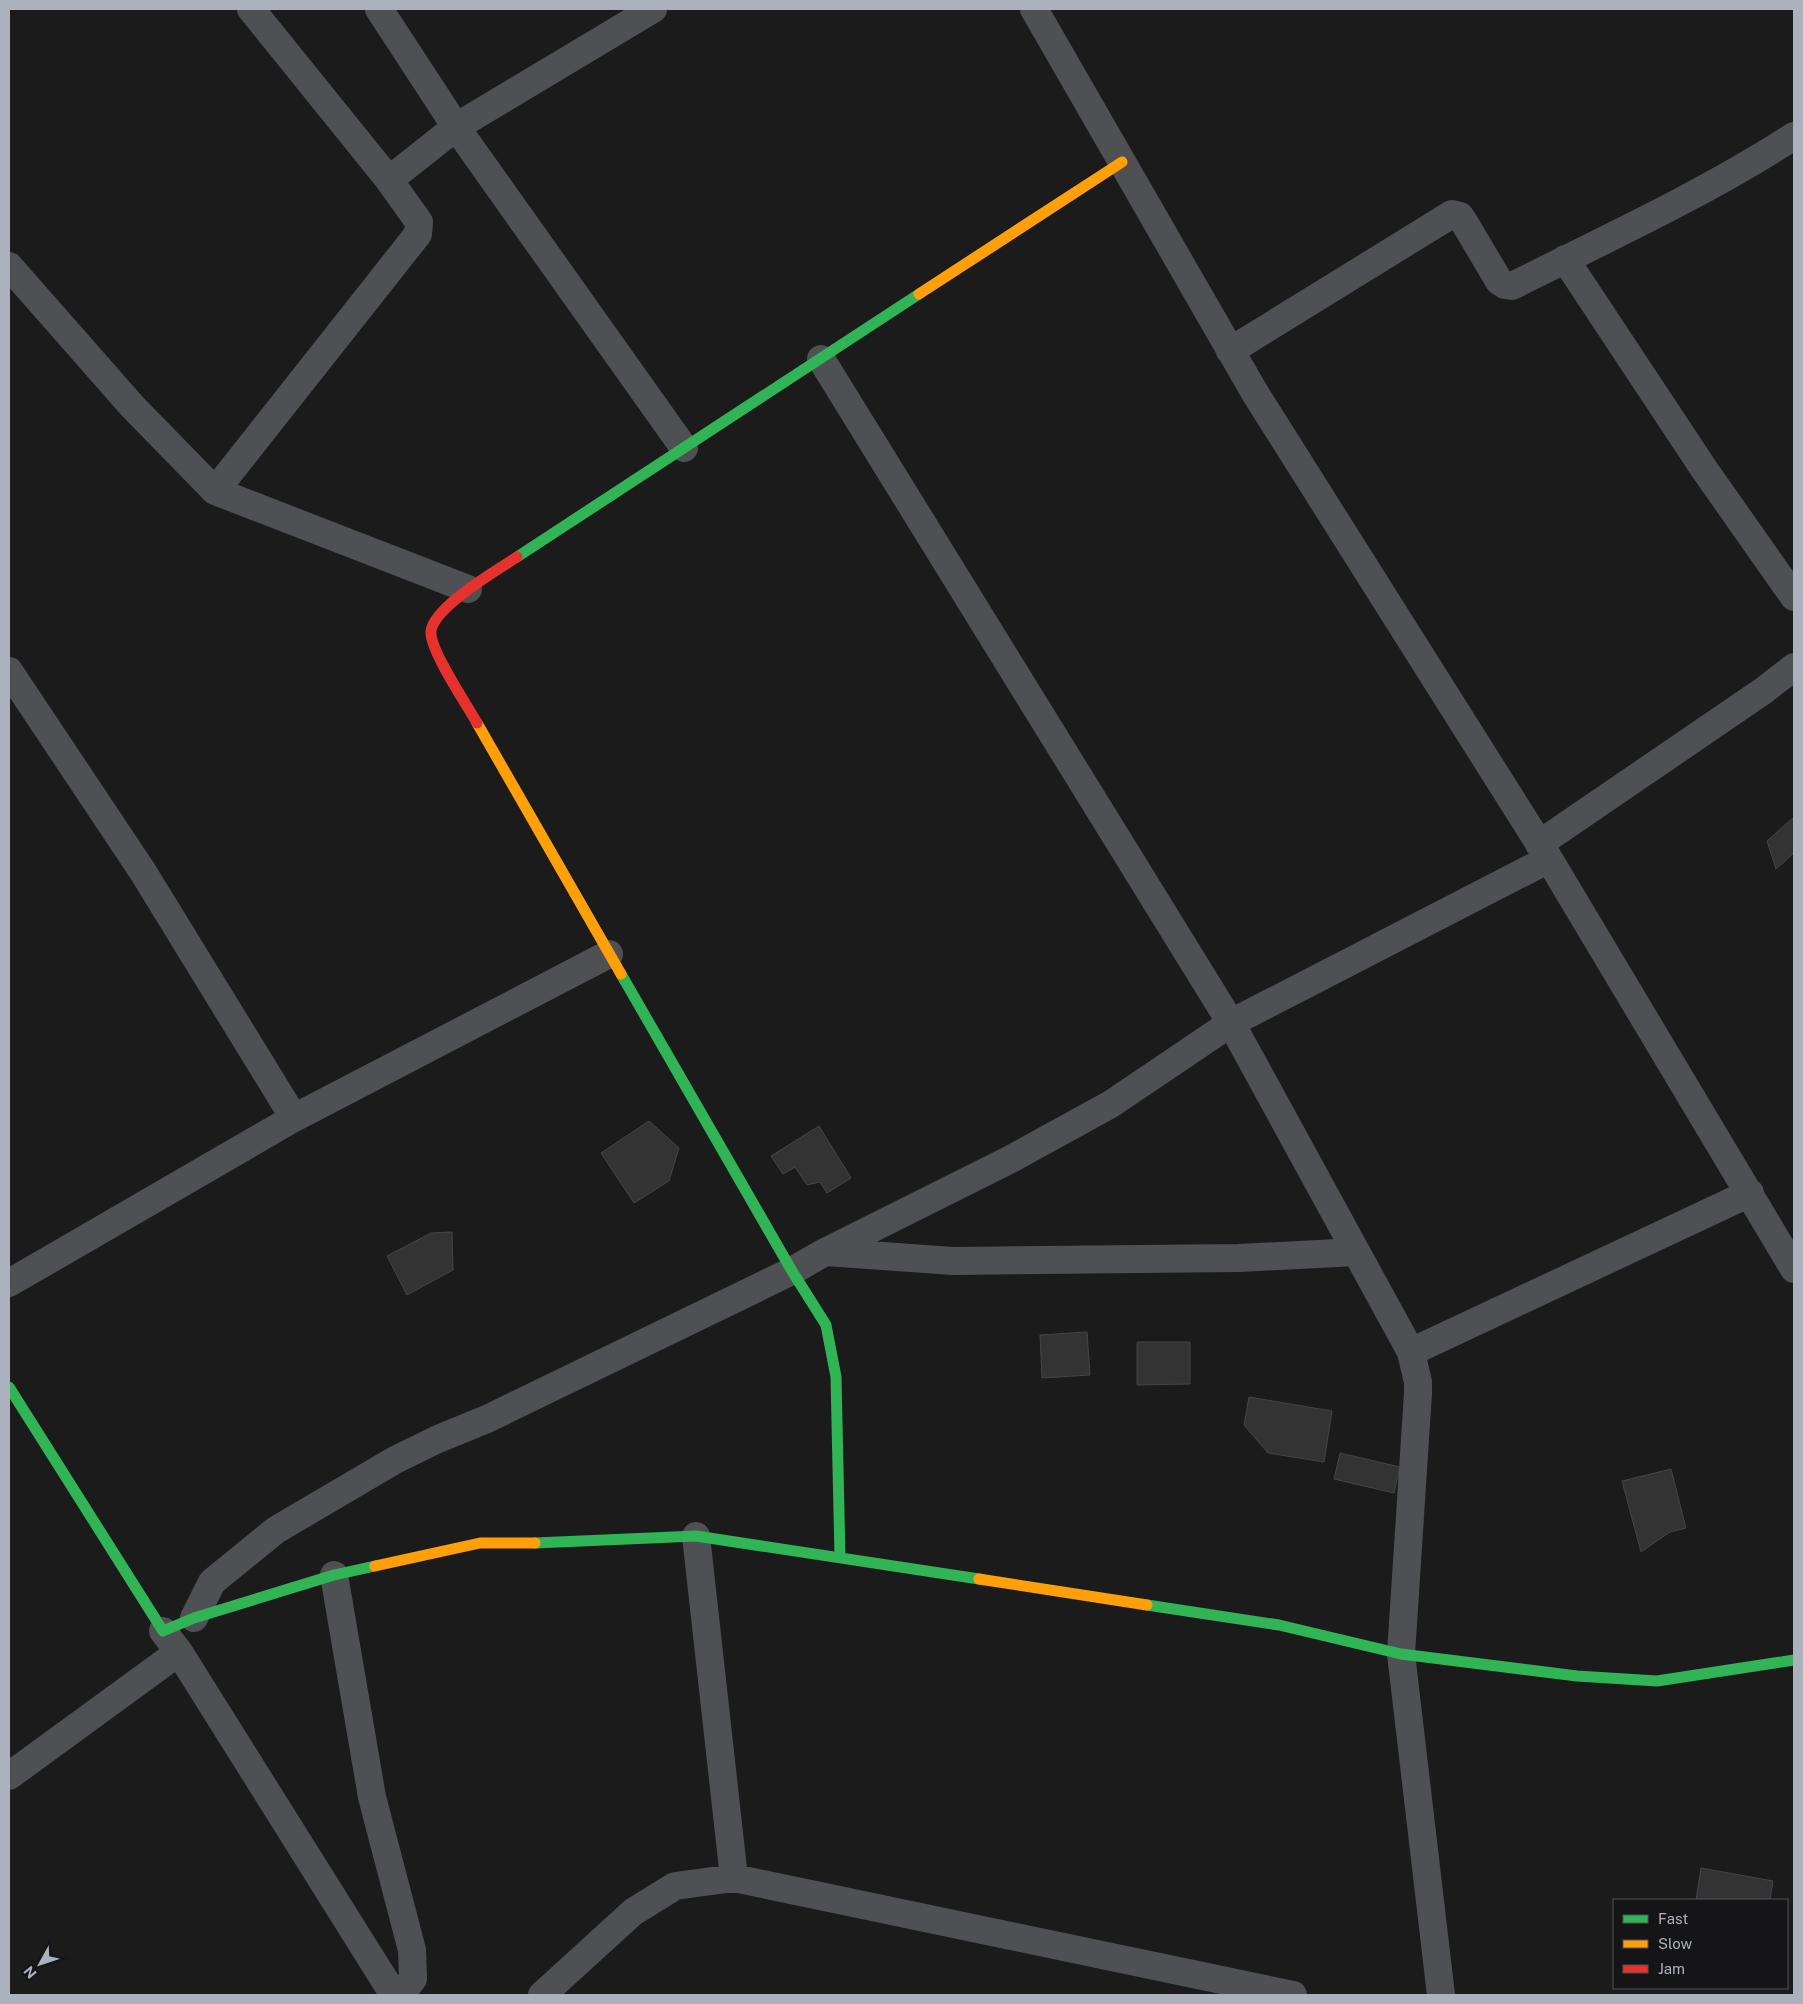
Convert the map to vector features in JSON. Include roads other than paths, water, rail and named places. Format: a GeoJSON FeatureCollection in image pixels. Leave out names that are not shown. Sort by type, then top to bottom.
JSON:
{"type":"FeatureCollection","features":[{"type":"Feature","properties":{"kind":"street"},"geometry":{"type":"LineString","coordinates":[[215,491],[418,234],[419,222],[389,180],[250,9]]}},
{"type":"Feature","properties":{"kind":"street"},"geometry":{"type":"LineString","coordinates":[[379,9],[456,127],[684,448]]}},
{"type":"Feature","properties":{"kind":"street"},"geometry":{"type":"LineString","coordinates":[[389,180],[456,127],[653,9]]}},
{"type":"Feature","properties":{"kind":"street"},"geometry":{"type":"LineString","coordinates":[[1034,9],[1255,393],[1544,851],[1794,1269]]}},
{"type":"Feature","properties":{"kind":"street"},"geometry":{"type":"LineString","coordinates":[[1230,350],[1452,214],[1460,216],[1499,281],[1504,285],[1512,286],[1633,226],[1765,155],[1794,136]]}},
{"type":"Feature","properties":{"kind":"street"},"geometry":{"type":"LineString","coordinates":[[840,1557],[836,1377],[826,1325],[792,1271],[435,649],[431,631],[437,617],[468,589],[1122,162]]}},
{"type":"Feature","properties":{"kind":"street"},"geometry":{"type":"LineString","coordinates":[[1565,259],[1704,469],[1794,597]]}},
{"type":"Feature","properties":{"kind":"street"},"geometry":{"type":"LineString","coordinates":[[9,266],[132,406],[215,491],[468,589]]}},
{"type":"Feature","properties":{"kind":"street"},"geometry":{"type":"LineString","coordinates":[[821,359],[1231,1023],[1411,1352],[1418,1382],[1418,1393],[1401,1654],[1441,1995]]}},
{"type":"Feature","properties":{"kind":"street"},"geometry":{"type":"LineString","coordinates":[[9,1776],[171,1642],[194,1618],[212,1582],[276,1530],[395,1460],[438,1438],[487,1419],[792,1271],[825,1252],[1011,1159],[1110,1104],[1231,1023],[1544,851],[1794,667]]}},
{"type":"Feature","properties":{"kind":"street"},"geometry":{"type":"LineString","coordinates":[[9,671],[143,872],[294,1118]]}},
{"type":"Feature","properties":{"kind":"street"},"geometry":{"type":"LineString","coordinates":[[9,1283],[294,1118],[609,954]]}},
{"type":"Feature","properties":{"kind":"street"},"geometry":{"type":"LineString","coordinates":[[1411,1352],[1750,1193]]}},
{"type":"Feature","properties":{"kind":"street"},"geometry":{"type":"LineString","coordinates":[[825,1252],[952,1261],[1239,1258],[1356,1252]]}},
{"type":"Feature","properties":{"kind":"street"},"geometry":{"type":"LineString","coordinates":[[9,1387],[394,1995]]}},
{"type":"Feature","properties":{"kind":"street"},"geometry":{"type":"LineString","coordinates":[[194,1618],[334,1575],[480,1543],[557,1543],[696,1536],[1278,1625],[1401,1654],[1577,1676],[1657,1681],[1794,1660]]}},
{"type":"Feature","properties":{"kind":"street"},"geometry":{"type":"LineString","coordinates":[[696,1536],[734,1878]]}},
{"type":"Feature","properties":{"kind":"street"},"geometry":{"type":"LineString","coordinates":[[334,1575],[372,1797],[412,1950],[413,1979],[400,1995]]}},
{"type":"Feature","properties":{"kind":"street"},"geometry":{"type":"LineString","coordinates":[[542,1995],[633,1912],[675,1886],[734,1878],[1293,1995]]}}]}
